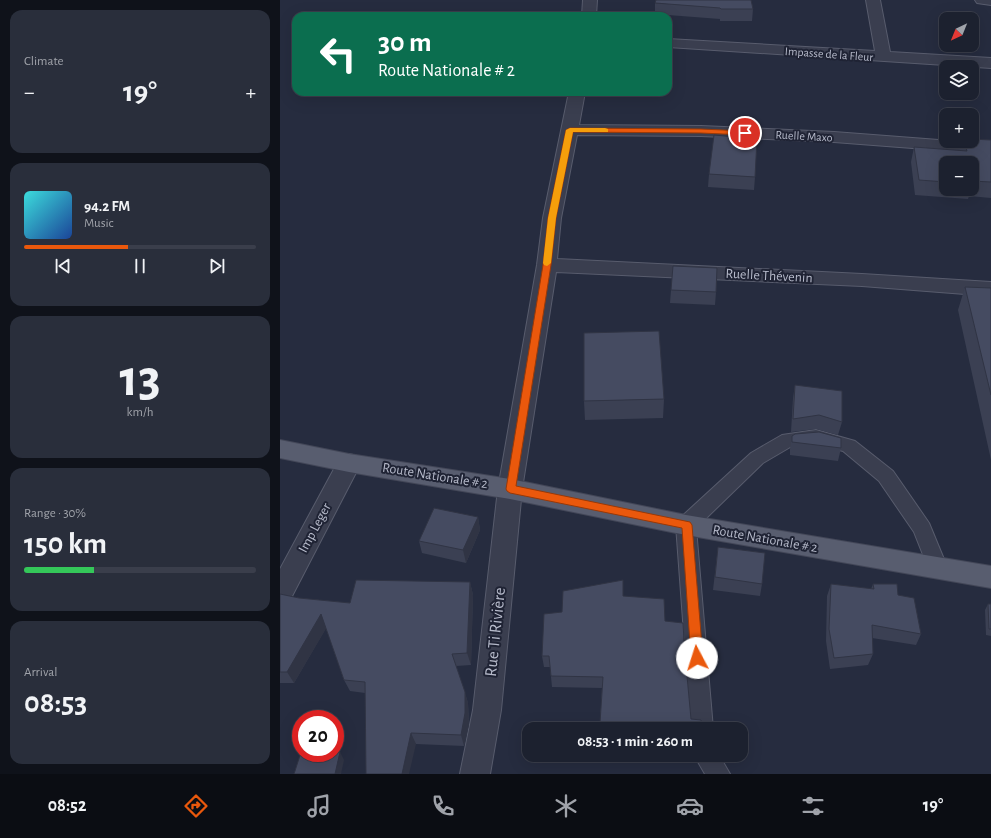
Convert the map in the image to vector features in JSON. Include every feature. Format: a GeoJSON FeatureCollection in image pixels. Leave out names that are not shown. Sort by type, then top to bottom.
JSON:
{"type":"FeatureCollection","features":[{"type":"Feature","properties":{"kind":"main road","name":"Route Nationale # 2"},"geometry":{"type":"LineString","coordinates":[[280,449],[349,463],[510,489],[686,525],[991,577]]}},
{"type":"Feature","properties":{"kind":"street"},"geometry":{"type":"LineString","coordinates":[[589,12],[590,0]]}},
{"type":"Feature","properties":{"kind":"street"},"geometry":{"type":"LineString","coordinates":[[873,0],[883,57]]}},
{"type":"Feature","properties":{"kind":"street"},"geometry":{"type":"LineString","coordinates":[[982,0],[991,1]]}},
{"type":"Feature","properties":{"kind":"street","name":"Impasse de la Fleur"},"geometry":{"type":"LineString","coordinates":[[672,43],[991,63]]}},
{"type":"Feature","properties":{"kind":"street","name":"Rue Ti Rivière"},"geometry":{"type":"LineString","coordinates":[[475,774],[486,710],[510,489],[547,265],[552,218],[576,96]]}},
{"type":"Feature","properties":{"kind":"street","name":"Ruelle Maxo"},"geometry":{"type":"LineString","coordinates":[[570,130],[709,132],[834,137],[991,149]]}},
{"type":"Feature","properties":{"kind":"street","name":"Ruelle Thévenin"},"geometry":{"type":"LineString","coordinates":[[547,265],[862,280],[991,289]]}},
{"type":"Feature","properties":{"kind":"street","name":"Imp Leger"},"geometry":{"type":"LineString","coordinates":[[280,594],[349,463]]}},
{"type":"Feature","properties":{"kind":"lane"},"geometry":{"type":"LineString","coordinates":[[701,722],[686,525],[757,458],[788,440],[816,437],[849,446],[886,476],[922,529],[938,569]]}},
{"type":"Feature","properties":{"kind":"lane"},"geometry":{"type":"LineString","coordinates":[[710,762],[718,774]]}},
{"type":"Feature","properties":{"kind":"building"},"geometry":{"type":"Polygon","coordinates":[[[656,0],[751,0],[753,9],[721,9],[655,3],[656,0]]]}},
{"type":"Feature","properties":{"kind":"building"},"geometry":{"type":"Polygon","coordinates":[[[714,135],[757,139],[755,177],[709,174],[714,135]]]}},
{"type":"Feature","properties":{"kind":"building"},"geometry":{"type":"Polygon","coordinates":[[[979,139],[991,140],[991,182],[979,181],[979,156],[939,156],[939,181],[919,180],[914,147],[967,151],[966,148],[979,148],[979,139]]]}},
{"type":"Feature","properties":{"kind":"building"},"geometry":{"type":"Polygon","coordinates":[[[673,266],[717,268],[716,292],[671,290],[673,266]]]}},
{"type":"Feature","properties":{"kind":"building"},"geometry":{"type":"Polygon","coordinates":[[[965,287],[991,288],[991,395],[965,287]]]}},
{"type":"Feature","properties":{"kind":"building"},"geometry":{"type":"Polygon","coordinates":[[[659,331],[664,399],[584,401],[584,333],[659,331]]]}},
{"type":"Feature","properties":{"kind":"building"},"geometry":{"type":"Polygon","coordinates":[[[795,385],[842,391],[842,422],[819,415],[793,419],[795,385]]]}},
{"type":"Feature","properties":{"kind":"building"},"geometry":{"type":"Polygon","coordinates":[[[819,432],[841,438],[841,448],[792,442],[792,436],[795,434],[819,432]]]}},
{"type":"Feature","properties":{"kind":"building"},"geometry":{"type":"Polygon","coordinates":[[[434,508],[478,517],[463,550],[419,541],[434,508]]]}},
{"type":"Feature","properties":{"kind":"building"},"geometry":{"type":"Polygon","coordinates":[[[718,547],[765,553],[762,584],[715,577],[718,547]]]}},
{"type":"Feature","properties":{"kind":"building"},"geometry":{"type":"Polygon","coordinates":[[[356,580],[470,582],[467,653],[452,654],[465,692],[465,713],[461,735],[411,733],[402,774],[366,774],[365,682],[344,680],[321,614],[287,672],[280,672],[280,594],[299,598],[350,603],[356,580]]]}},
{"type":"Feature","properties":{"kind":"building"},"geometry":{"type":"Polygon","coordinates":[[[623,580],[623,596],[664,599],[665,621],[683,623],[686,676],[691,719],[701,720],[701,722],[600,722],[603,677],[551,676],[549,656],[542,656],[544,614],[562,612],[563,591],[623,580]]]}},
{"type":"Feature","properties":{"kind":"building"},"geometry":{"type":"Polygon","coordinates":[[[831,584],[874,589],[873,584],[897,584],[898,595],[914,598],[921,634],[872,625],[873,654],[834,658],[829,629],[831,584]]]}},
{"type":"Feature","properties":{"kind":"building"},"geometry":{"type":"Polygon","coordinates":[[[988,604],[991,604],[991,629],[989,629],[988,604]]]}},
{"type":"Feature","properties":{"kind":"building"},"geometry":{"type":"Polygon","coordinates":[[[298,762],[338,762],[335,774],[294,774],[298,762]]]}},
{"type":"Feature","properties":{"kind":"slow traffic"},"geometry":{"type":"LineString","coordinates":[[547,263],[552,218],[570,130],[605,131]]}},
{"type":"Feature","properties":{"kind":"route"},"geometry":{"type":"LineString","coordinates":[[697,658],[686,525],[510,489],[547,265],[552,218],[570,130],[701,131],[745,133]]}}]}
